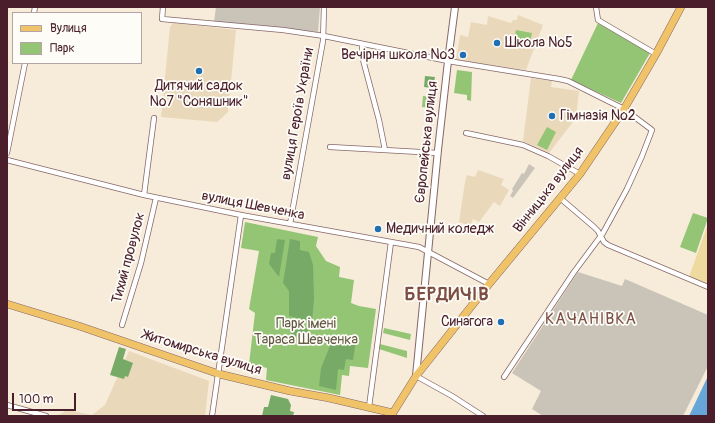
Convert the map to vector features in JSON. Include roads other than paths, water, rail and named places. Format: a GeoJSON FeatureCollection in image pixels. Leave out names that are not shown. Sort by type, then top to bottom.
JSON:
{"type":"FeatureCollection","features":[{"type":"Feature","properties":{"kind":"main road","name":"Вінницька вулиця"},"geometry":{"type":"LineString","coordinates":[[392,415],[416,376],[488,284],[580,174],[624,109],[681,7]]}},
{"type":"Feature","properties":{"kind":"main road","name":"Житомирська вулиця"},"geometry":{"type":"LineString","coordinates":[[7,304],[79,326],[219,374],[290,391],[329,398],[392,415]]}},
{"type":"Feature","properties":{"kind":"street"},"geometry":{"type":"LineString","coordinates":[[163,7],[162,19],[284,30],[324,36],[448,61],[568,81],[624,109],[652,130],[642,156],[601,236],[574,272],[504,377]]}},
{"type":"Feature","properties":{"kind":"street","name":"вулиця Героїв України"},"geometry":{"type":"LineString","coordinates":[[290,224],[324,36],[324,7]]}},
{"type":"Feature","properties":{"kind":"street","name":"Європейська вулиця"},"geometry":{"type":"LineString","coordinates":[[416,376],[438,153],[448,61],[456,7]]}},
{"type":"Feature","properties":{"kind":"street"},"geometry":{"type":"LineString","coordinates":[[596,7],[598,20],[656,54]]}},
{"type":"Feature","properties":{"kind":"street"},"geometry":{"type":"LineString","coordinates":[[362,44],[362,56],[379,120],[385,150]]}},
{"type":"Feature","properties":{"kind":"street"},"geometry":{"type":"LineString","coordinates":[[7,153],[25,64]]}},
{"type":"Feature","properties":{"kind":"street"},"geometry":{"type":"LineString","coordinates":[[144,195],[154,118]]}},
{"type":"Feature","properties":{"kind":"street"},"geometry":{"type":"LineString","coordinates":[[466,133],[523,146],[548,156],[580,174]]}},
{"type":"Feature","properties":{"kind":"street"},"geometry":{"type":"LineString","coordinates":[[330,147],[438,153]]}},
{"type":"Feature","properties":{"kind":"street","name":"вулиця Шевченка"},"geometry":{"type":"LineString","coordinates":[[7,160],[156,198],[419,247],[488,284]]}},
{"type":"Feature","properties":{"kind":"street","name":"Тихий провулок"},"geometry":{"type":"LineString","coordinates":[[122,324],[141,263],[156,198]]}},
{"type":"Feature","properties":{"kind":"street"},"geometry":{"type":"LineString","coordinates":[[560,198],[594,227],[604,242],[608,245],[708,287]]}},
{"type":"Feature","properties":{"kind":"street"},"geometry":{"type":"LineString","coordinates":[[212,416],[241,215]]}},
{"type":"Feature","properties":{"kind":"street"},"geometry":{"type":"LineString","coordinates":[[370,408],[391,242]]}},
{"type":"Feature","properties":{"kind":"street"},"geometry":{"type":"LineString","coordinates":[[416,376],[452,396],[476,414],[483,416]]}},
{"type":"Feature","properties":{"kind":"street"},"geometry":{"type":"LineString","coordinates":[[7,405],[46,416]]}},
{"type":"Feature","properties":{"kind":"water"},"geometry":{"type":"Polygon","coordinates":[[[708,376],[708,416],[689,416],[708,376]]]}},
{"type":"Feature","properties":{"kind":"place","name":"Школа №5"},"geometry":{"type":"Point","coordinates":[497,43]}},
{"type":"Feature","properties":{"kind":"place","name":"Вечірня школа №3"},"geometry":{"type":"Point","coordinates":[463,55]}},
{"type":"Feature","properties":{"kind":"place","name":"Дитячий садок №7 \"Соняшник\""},"geometry":{"type":"Point","coordinates":[199,71]}},
{"type":"Feature","properties":{"kind":"place","name":"Гімназія №2"},"geometry":{"type":"Point","coordinates":[552,116]}},
{"type":"Feature","properties":{"kind":"place","name":"Медичний коледж"},"geometry":{"type":"Point","coordinates":[378,229]}},
{"type":"Feature","properties":{"kind":"place","name":"Синагога"},"geometry":{"type":"Point","coordinates":[501,322]}},
{"type":"Feature","properties":{"kind":"district","name":"БЕРДИЧІВ"},"geometry":{"type":"Point","coordinates":[447,295]}},
{"type":"Feature","properties":{"kind":"district","name":"КАЧАНІВКА"},"geometry":{"type":"Point","coordinates":[591,320]}},
{"type":"Feature","properties":{"kind":"park label","name":"Парк імені Тараса Шевченка"},"geometry":{"type":"Point","coordinates":[306,332]}}]}
